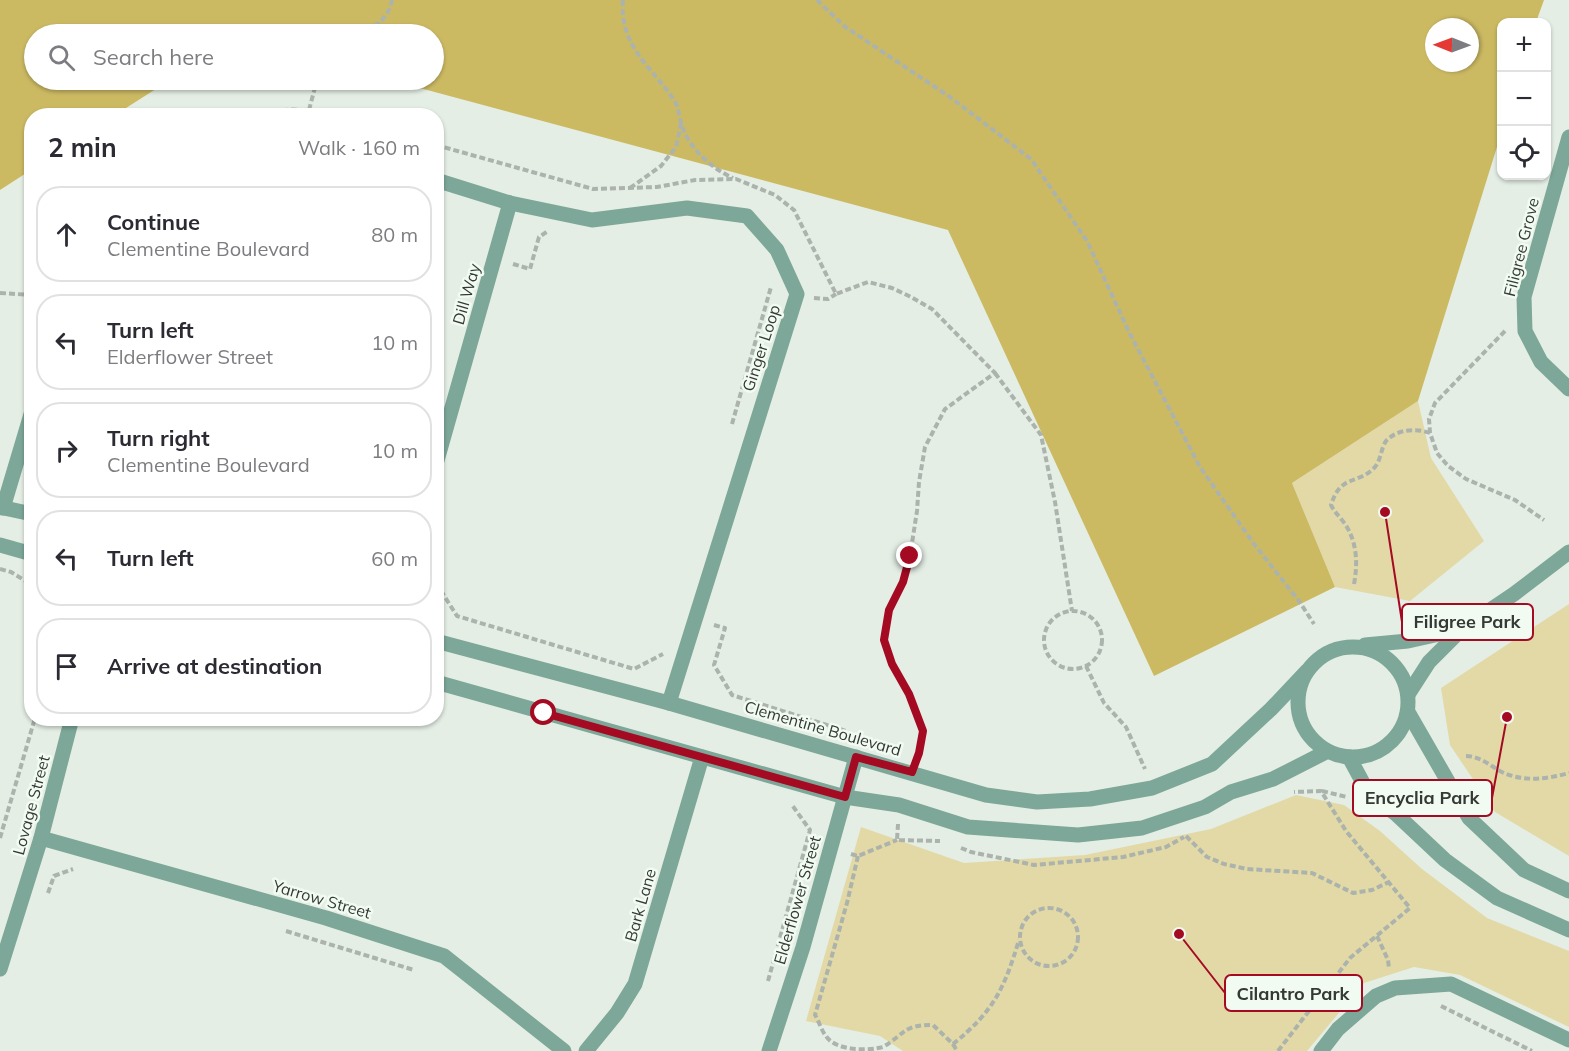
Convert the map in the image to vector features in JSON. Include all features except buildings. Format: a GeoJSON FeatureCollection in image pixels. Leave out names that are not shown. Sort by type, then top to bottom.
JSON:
{"type":"FeatureCollection","features":[{"type":"Feature","properties":{"kind":"street","name":"Filigree Grove"},"geometry":{"type":"LineString","coordinates":[[1569,137],[1524,297],[1525,331],[1541,362],[1569,389]]}},
{"type":"Feature","properties":{"kind":"street","name":"Ginger Loop"},"geometry":{"type":"LineString","coordinates":[[444,182],[510,203],[592,220],[687,208],[747,216],[777,250],[797,294],[669,703]]}},
{"type":"Feature","properties":{"kind":"street","name":"Dill Way"},"geometry":{"type":"LineString","coordinates":[[444,436],[510,203]]}},
{"type":"Feature","properties":{"kind":"street"},"geometry":{"type":"LineString","coordinates":[[24,437],[2,507],[24,512]]}},
{"type":"Feature","properties":{"kind":"street"},"geometry":{"type":"LineString","coordinates":[[0,545],[24,552]]}},
{"type":"Feature","properties":{"kind":"street"},"geometry":{"type":"LineString","coordinates":[[1409,693],[1429,662],[1462,629],[1514,594],[1569,552]]}},
{"type":"Feature","properties":{"kind":"street"},"geometry":{"type":"LineString","coordinates":[[1356,646],[1375,650],[1391,660],[1403,675],[1409,693],[1408,712],[1401,731],[1387,746],[1369,755],[1349,757],[1326,752],[1309,736],[1301,720],[1298,704],[1300,686],[1307,670],[1320,657],[1337,648],[1356,646],[1408,641],[1462,629]]}},
{"type":"Feature","properties":{"kind":"street","name":"Clementine Boulevard"},"geometry":{"type":"LineString","coordinates":[[444,643],[669,703],[986,795],[1037,802],[1090,799],[1152,788],[1212,764],[1271,709],[1307,670]]}},
{"type":"Feature","properties":{"kind":"street"},"geometry":{"type":"LineString","coordinates":[[444,684],[845,797],[899,805],[968,827],[1078,835],[1142,828],[1205,807],[1231,792],[1273,779],[1326,752]]}},
{"type":"Feature","properties":{"kind":"street"},"geometry":{"type":"LineString","coordinates":[[1408,712],[1469,818],[1524,870],[1569,891]]}},
{"type":"Feature","properties":{"kind":"street","name":"Lovage Street"},"geometry":{"type":"LineString","coordinates":[[0,969],[41,838],[70,726]]}},
{"type":"Feature","properties":{"kind":"street","name":"Bark Lane"},"geometry":{"type":"LineString","coordinates":[[586,1051],[617,1012],[635,984],[702,757]]}},
{"type":"Feature","properties":{"kind":"street","name":"Elderflower Street"},"geometry":{"type":"LineString","coordinates":[[772,1050],[856,757]]}},
{"type":"Feature","properties":{"kind":"street"},"geometry":{"type":"LineString","coordinates":[[1349,757],[1369,794],[1396,814],[1445,860],[1497,898],[1569,930]]}},
{"type":"Feature","properties":{"kind":"street","name":"Yarrow Street"},"geometry":{"type":"LineString","coordinates":[[41,838],[326,918],[444,956],[564,1051]]}},
{"type":"Feature","properties":{"kind":"street"},"geometry":{"type":"LineString","coordinates":[[1321,1051],[1338,1029],[1376,996],[1395,988],[1451,984],[1569,1040]]}},
{"type":"Feature","properties":{"kind":"path"},"geometry":{"type":"LineString","coordinates":[[378,24],[384,20],[392,0]]}},
{"type":"Feature","properties":{"kind":"path"},"geometry":{"type":"LineString","coordinates":[[623,0],[622,11],[628,38],[644,64],[676,102],[681,124],[687,137],[706,161],[720,172],[775,195],[794,210],[836,294],[867,282],[892,288],[932,309],[995,373],[1041,435],[1055,502],[1072,611]]}},
{"type":"Feature","properties":{"kind":"path"},"geometry":{"type":"LineString","coordinates":[[817,0],[843,26],[950,97],[1031,159],[1087,241],[1130,332],[1200,467],[1314,624]]}},
{"type":"Feature","properties":{"kind":"path"},"geometry":{"type":"LineString","coordinates":[[310,108],[314,90]]}},
{"type":"Feature","properties":{"kind":"path"},"geometry":{"type":"LineString","coordinates":[[629,188],[666,160],[676,147],[681,124]]}},
{"type":"Feature","properties":{"kind":"path"},"geometry":{"type":"LineString","coordinates":[[444,148],[593,189],[657,187],[695,180],[736,179]]}},
{"type":"Feature","properties":{"kind":"path"},"geometry":{"type":"LineString","coordinates":[[495,259],[530,269],[539,237],[553,229]]}},
{"type":"Feature","properties":{"kind":"path"},"geometry":{"type":"LineString","coordinates":[[730,433],[771,286]]}},
{"type":"Feature","properties":{"kind":"path"},"geometry":{"type":"LineString","coordinates":[[0,293],[24,294]]}},
{"type":"Feature","properties":{"kind":"path"},"geometry":{"type":"LineString","coordinates":[[1512,324],[1435,402],[1429,419],[1430,433],[1437,453],[1448,466],[1466,479],[1515,501],[1544,520]]}},
{"type":"Feature","properties":{"kind":"path"},"geometry":{"type":"LineString","coordinates":[[912,772],[919,753],[923,731],[909,694],[892,664],[884,640],[889,610],[903,582],[910,556],[919,482],[926,447],[945,409],[995,373]]}},
{"type":"Feature","properties":{"kind":"path"},"geometry":{"type":"LineString","coordinates":[[1354,584],[1357,551],[1345,524],[1336,515],[1331,505],[1334,494],[1339,486],[1364,475],[1375,466],[1386,442],[1396,435],[1410,429],[1421,429],[1430,433]]}},
{"type":"Feature","properties":{"kind":"path"},"geometry":{"type":"LineString","coordinates":[[0,569],[24,580]]}},
{"type":"Feature","properties":{"kind":"path"},"geometry":{"type":"LineString","coordinates":[[444,596],[457,616],[634,669],[668,651]]}},
{"type":"Feature","properties":{"kind":"path"},"geometry":{"type":"LineString","coordinates":[[1072,611],[1091,617],[1098,624],[1102,643],[1094,661],[1086,666],[1068,669],[1052,660],[1045,643],[1048,626],[1054,618],[1072,611]]}},
{"type":"Feature","properties":{"kind":"path"},"geometry":{"type":"LineString","coordinates":[[694,618],[725,628],[714,665],[732,695],[853,732]]}},
{"type":"Feature","properties":{"kind":"path"},"geometry":{"type":"LineString","coordinates":[[1086,666],[1104,703],[1126,727],[1146,770]]}},
{"type":"Feature","properties":{"kind":"path"},"geometry":{"type":"LineString","coordinates":[[0,838],[33,726]]}},
{"type":"Feature","properties":{"kind":"path"},"geometry":{"type":"LineString","coordinates":[[908,749],[919,753]]}},
{"type":"Feature","properties":{"kind":"path"},"geometry":{"type":"LineString","coordinates":[[1466,756],[1475,756],[1506,774],[1526,779],[1548,779],[1569,773]]}},
{"type":"Feature","properties":{"kind":"path"},"geometry":{"type":"LineString","coordinates":[[1278,1051],[1350,958],[1410,908],[1346,831],[1321,790],[1290,792]]}},
{"type":"Feature","properties":{"kind":"path"},"geometry":{"type":"LineString","coordinates":[[1186,836],[1208,857],[1224,864],[1312,873],[1353,893],[1372,890],[1389,882]]}},
{"type":"Feature","properties":{"kind":"path"},"geometry":{"type":"LineString","coordinates":[[897,840],[858,856],[815,1015],[827,1038],[842,1047],[862,1051],[881,1048],[905,1029],[916,1025],[933,1025],[954,1044],[957,1051]]}},
{"type":"Feature","properties":{"kind":"path"},"geometry":{"type":"LineString","coordinates":[[24,895],[44,903],[54,876],[81,867]]}},
{"type":"Feature","properties":{"kind":"path"},"geometry":{"type":"LineString","coordinates":[[954,1044],[994,1004],[1009,972],[1020,930],[1030,914],[1046,907],[1063,910],[1075,923],[1078,933],[1073,953],[1057,965],[1037,964],[1028,958],[1019,940]]}},
{"type":"Feature","properties":{"kind":"path"},"geometry":{"type":"LineString","coordinates":[[285,930],[422,973]]}},
{"type":"Feature","properties":{"kind":"path"},"geometry":{"type":"LineString","coordinates":[[1377,936],[1388,960],[1390,981],[1395,988]]}},
{"type":"Feature","properties":{"kind":"path"},"geometry":{"type":"LineString","coordinates":[[1440,1006],[1532,1051]]}},
{"type":"Feature","properties":{"kind":"shaded area"},"geometry":{"type":"Polygon","coordinates":[[[0,0],[1544,0],[1537,18],[1497,18],[1497,147],[1418,401],[1292,483],[1335,587],[1154,676],[948,230],[427,90],[444,90],[444,24],[24,24],[24,90],[154,90],[126,108],[24,108],[24,175],[0,190],[0,0]]]}},
{"type":"Feature","properties":{"kind":"shaded area"},"geometry":{"type":"Polygon","coordinates":[[[1418,401],[1431,458],[1484,541],[1410,601],[1335,587],[1292,483],[1418,401]]]}},
{"type":"Feature","properties":{"kind":"shaded area"},"geometry":{"type":"Polygon","coordinates":[[[1569,604],[1569,856],[1495,812],[1450,745],[1441,688],[1569,604]]]}},
{"type":"Feature","properties":{"kind":"shaded area"},"geometry":{"type":"Polygon","coordinates":[[[1296,795],[1344,805],[1380,831],[1422,869],[1487,918],[1569,951],[1569,1027],[1460,975],[1414,967],[1364,983],[1307,1051],[903,1051],[880,1036],[806,1021],[861,827],[964,863],[1085,855],[1211,829],[1296,795]]]}},
{"type":"Feature","properties":{"kind":"place","name":"Filigree Park"},"geometry":{"type":"Point","coordinates":[1385,512]}},
{"type":"Feature","properties":{"kind":"place","name":"Encyclia Park"},"geometry":{"type":"Point","coordinates":[1507,717]}},
{"type":"Feature","properties":{"kind":"place","name":"Cilantro Park"},"geometry":{"type":"Point","coordinates":[1179,934]}},
{"type":"Feature","properties":{"kind":"route"},"geometry":{"type":"LineString","coordinates":[[544,713],[845,797],[856,757],[912,772],[919,753],[923,731],[909,694],[892,664],[884,640],[889,610],[903,582],[910,556]]}}]}
